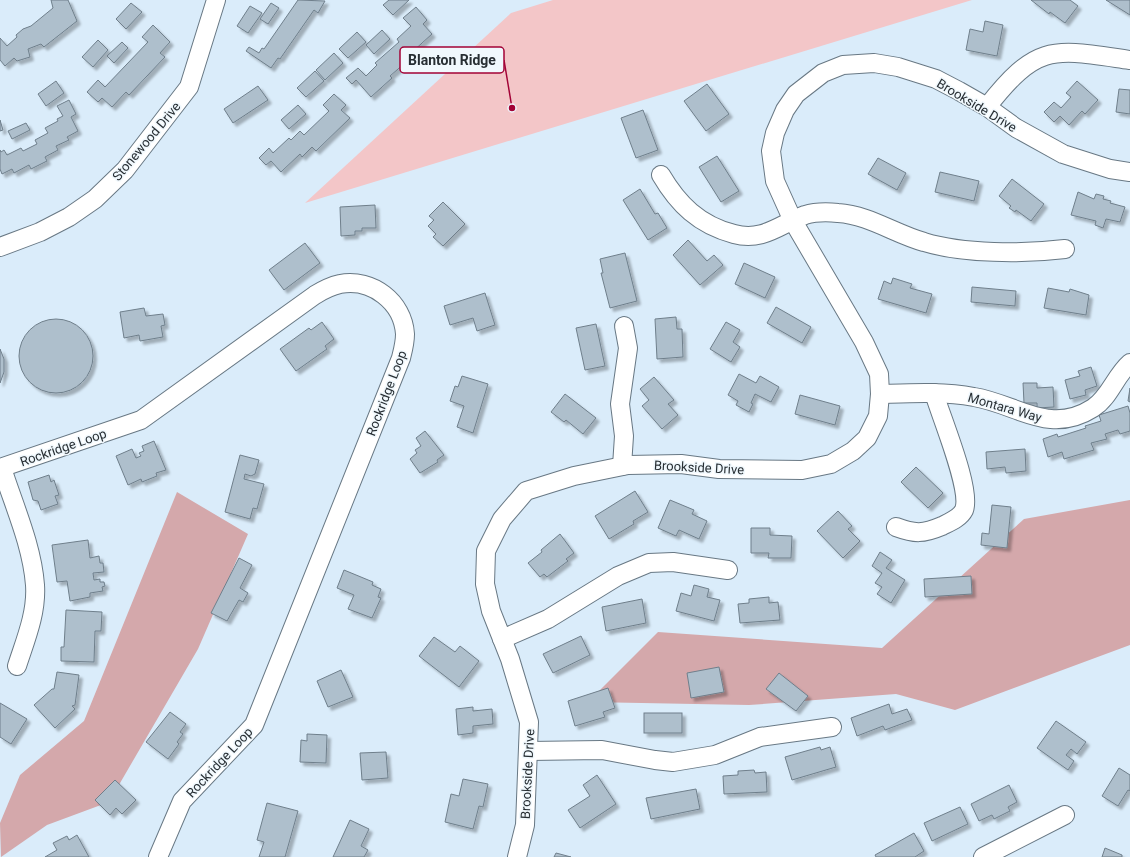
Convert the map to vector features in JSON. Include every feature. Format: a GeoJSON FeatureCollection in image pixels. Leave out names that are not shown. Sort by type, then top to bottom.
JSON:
{"type":"FeatureCollection","features":[{"type":"Feature","properties":{"kind":"street","name":"Stonewood Drive"},"geometry":{"type":"LineString","coordinates":[[0,247],[40,232],[70,217],[95,199],[125,170],[189,87],[216,0]]}},
{"type":"Feature","properties":{"kind":"street"},"geometry":{"type":"LineString","coordinates":[[987,108],[1014,75],[1026,64],[1041,56],[1058,52],[1074,52],[1130,60]]}},
{"type":"Feature","properties":{"kind":"street","name":"Brookside Drive"},"geometry":{"type":"LineString","coordinates":[[517,857],[524,825],[529,751],[529,722],[510,658],[491,611],[485,584],[486,551],[502,520],[526,491],[574,476],[622,466],[681,464],[718,469],[802,470],[831,464],[853,451],[867,438],[878,416],[880,394],[879,374],[864,342],[793,221],[775,181],[772,163],[773,141],[779,120],[791,101],[805,85],[833,68],[860,63],[874,63],[898,67],[936,79],[987,108],[1016,128],[1063,154],[1110,169],[1130,172]]}},
{"type":"Feature","properties":{"kind":"street"},"geometry":{"type":"LineString","coordinates":[[660,175],[673,195],[688,211],[733,234],[744,236],[757,235],[778,229],[807,214],[839,213],[863,218],[921,241],[952,247],[1019,252],[1065,249]]}},
{"type":"Feature","properties":{"kind":"street","name":"Rockridge Loop"},"geometry":{"type":"LineString","coordinates":[[1,468],[133,424],[145,418],[315,295],[329,288],[351,282],[372,287],[390,299],[400,316],[405,333],[401,358],[254,725],[182,801],[158,857]]}},
{"type":"Feature","properties":{"kind":"street"},"geometry":{"type":"LineString","coordinates":[[622,466],[624,436],[620,404],[628,348],[624,326]]}},
{"type":"Feature","properties":{"kind":"street","name":"Montara Way"},"geometry":{"type":"LineString","coordinates":[[880,394],[934,393],[974,396],[1043,419],[1070,418],[1082,414],[1104,398],[1130,364]]}},
{"type":"Feature","properties":{"kind":"street"},"geometry":{"type":"LineString","coordinates":[[896,527],[916,533],[927,531],[958,518],[964,509],[964,487],[934,393]]}},
{"type":"Feature","properties":{"kind":"street"},"geometry":{"type":"LineString","coordinates":[[1,468],[29,549],[35,586],[32,620],[17,666]]}},
{"type":"Feature","properties":{"kind":"street"},"geometry":{"type":"LineString","coordinates":[[502,639],[548,619],[618,576],[650,563],[673,562],[728,570]]}},
{"type":"Feature","properties":{"kind":"street"},"geometry":{"type":"LineString","coordinates":[[529,751],[602,750],[673,762],[715,755],[760,738],[832,727]]}},
{"type":"Feature","properties":{"kind":"street"},"geometry":{"type":"LineString","coordinates":[[983,857],[1065,816]]}},
{"type":"Feature","properties":{"kind":"shaded area"},"geometry":{"type":"Polygon","coordinates":[[[553,0],[972,0],[305,203],[511,13],[553,0]]]}},
{"type":"Feature","properties":{"kind":"shaded area"},"geometry":{"type":"Polygon","coordinates":[[[177,492],[248,534],[198,649],[109,802],[47,825],[1,857],[0,823],[20,775],[84,721],[177,492]]]}},
{"type":"Feature","properties":{"kind":"shaded area"},"geometry":{"type":"Polygon","coordinates":[[[1130,500],[1130,645],[955,710],[896,694],[749,705],[588,702],[658,632],[882,648],[1024,519],[1130,500]]]}},
{"type":"Feature","properties":{"kind":"building"},"geometry":{"type":"Polygon","coordinates":[[[51,0],[68,0],[77,21],[44,47],[41,44],[28,49],[30,57],[17,61],[14,58],[5,66],[0,60],[0,38],[7,46],[23,29],[31,26],[53,8],[51,0]]]}},
{"type":"Feature","properties":{"kind":"building"},"geometry":{"type":"Polygon","coordinates":[[[298,0],[325,1],[318,13],[314,10],[280,59],[278,58],[271,68],[246,51],[249,47],[259,53],[262,48],[264,49],[298,0]]]}},
{"type":"Feature","properties":{"kind":"building"},"geometry":{"type":"Polygon","coordinates":[[[389,0],[409,0],[393,15],[383,5],[389,0]]]}},
{"type":"Feature","properties":{"kind":"building"},"geometry":{"type":"Polygon","coordinates":[[[1031,0],[1070,0],[1078,6],[1065,23],[1050,12],[1049,14],[1031,0]]]}},
{"type":"Feature","properties":{"kind":"building"},"geometry":{"type":"Polygon","coordinates":[[[1106,0],[1130,0],[1130,15],[1106,0]]]}},
{"type":"Feature","properties":{"kind":"building"},"geometry":{"type":"Polygon","coordinates":[[[131,3],[142,12],[126,29],[116,19],[131,3]]]}},
{"type":"Feature","properties":{"kind":"building"},"geometry":{"type":"Polygon","coordinates":[[[271,3],[279,8],[268,24],[260,19],[271,3]]]}},
{"type":"Feature","properties":{"kind":"building"},"geometry":{"type":"Polygon","coordinates":[[[250,6],[262,13],[248,33],[237,26],[250,6]]]}},
{"type":"Feature","properties":{"kind":"building"},"geometry":{"type":"Polygon","coordinates":[[[416,7],[427,20],[423,24],[432,34],[411,53],[413,56],[390,76],[392,78],[371,97],[356,80],[352,84],[346,78],[358,68],[366,76],[377,65],[375,63],[399,42],[397,39],[411,26],[403,18],[416,7]]]}},
{"type":"Feature","properties":{"kind":"building"},"geometry":{"type":"Polygon","coordinates":[[[985,21],[1003,25],[997,56],[966,50],[970,29],[983,32],[985,21]]]}},
{"type":"Feature","properties":{"kind":"building"},"geometry":{"type":"Polygon","coordinates":[[[153,25],[170,42],[160,53],[165,57],[129,95],[126,92],[112,107],[102,98],[98,102],[87,92],[98,80],[105,87],[148,42],[142,37],[153,25]]]}},
{"type":"Feature","properties":{"kind":"building"},"geometry":{"type":"Polygon","coordinates":[[[382,30],[390,39],[374,54],[366,45],[382,30]]]}},
{"type":"Feature","properties":{"kind":"building"},"geometry":{"type":"Polygon","coordinates":[[[357,32],[366,42],[348,58],[339,49],[357,32]]]}},
{"type":"Feature","properties":{"kind":"building"},"geometry":{"type":"Polygon","coordinates":[[[98,40],[108,50],[93,67],[82,57],[98,40]]]}},
{"type":"Feature","properties":{"kind":"building"},"geometry":{"type":"Polygon","coordinates":[[[122,42],[128,48],[114,63],[107,56],[122,42]]]}},
{"type":"Feature","properties":{"kind":"building"},"geometry":{"type":"Polygon","coordinates":[[[334,53],[343,63],[325,80],[316,70],[334,53]]]}},
{"type":"Feature","properties":{"kind":"building"},"geometry":{"type":"Polygon","coordinates":[[[315,71],[324,81],[306,97],[297,88],[315,71]]]}},
{"type":"Feature","properties":{"kind":"building"},"geometry":{"type":"Polygon","coordinates":[[[56,81],[64,93],[46,106],[38,94],[56,81]]]}},
{"type":"Feature","properties":{"kind":"building"},"geometry":{"type":"Polygon","coordinates":[[[1077,81],[1098,100],[1085,114],[1082,111],[1069,125],[1060,116],[1054,122],[1044,112],[1054,102],[1061,108],[1071,97],[1066,93],[1077,81]]]}},
{"type":"Feature","properties":{"kind":"building"},"geometry":{"type":"Polygon","coordinates":[[[707,84],[729,114],[706,131],[684,101],[707,84]]]}},
{"type":"Feature","properties":{"kind":"building"},"geometry":{"type":"Polygon","coordinates":[[[258,86],[268,100],[233,123],[224,109],[258,86]]]}},
{"type":"Feature","properties":{"kind":"building"},"geometry":{"type":"Polygon","coordinates":[[[1119,89],[1130,90],[1130,114],[1116,112],[1119,89]]]}},
{"type":"Feature","properties":{"kind":"building"},"geometry":{"type":"Polygon","coordinates":[[[334,94],[346,105],[341,110],[350,118],[316,151],[312,147],[302,157],[300,154],[281,172],[271,161],[266,165],[259,158],[269,148],[273,153],[289,138],[291,140],[300,131],[304,135],[329,111],[323,105],[334,94]]]}},
{"type":"Feature","properties":{"kind":"building"},"geometry":{"type":"Polygon","coordinates":[[[69,100],[76,114],[71,117],[78,131],[67,137],[69,140],[56,146],[58,150],[45,157],[47,161],[31,169],[29,165],[14,173],[12,169],[2,174],[0,169],[0,150],[1,152],[4,150],[7,155],[21,148],[23,151],[37,144],[35,140],[48,133],[45,128],[58,121],[57,119],[63,116],[57,106],[69,100]]]}},
{"type":"Feature","properties":{"kind":"building"},"geometry":{"type":"Polygon","coordinates":[[[298,105],[306,114],[289,129],[281,120],[298,105]]]}},
{"type":"Feature","properties":{"kind":"building"},"geometry":{"type":"Polygon","coordinates":[[[643,110],[658,150],[636,158],[621,118],[643,110]]]}},
{"type":"Feature","properties":{"kind":"building"},"geometry":{"type":"Polygon","coordinates":[[[0,120],[3,130],[0,131],[0,120]]]}},
{"type":"Feature","properties":{"kind":"building"},"geometry":{"type":"Polygon","coordinates":[[[26,123],[30,130],[12,139],[8,131],[26,123]]]}},
{"type":"Feature","properties":{"kind":"building"},"geometry":{"type":"Polygon","coordinates":[[[717,156],[739,191],[721,202],[699,167],[717,156]]]}},
{"type":"Feature","properties":{"kind":"building"},"geometry":{"type":"Polygon","coordinates":[[[878,158],[906,173],[897,190],[868,174],[878,158]]]}},
{"type":"Feature","properties":{"kind":"building"},"geometry":{"type":"Polygon","coordinates":[[[940,172],[979,181],[974,201],[935,192],[940,172]]]}},
{"type":"Feature","properties":{"kind":"building"},"geometry":{"type":"Polygon","coordinates":[[[1012,179],[1044,204],[1031,221],[1016,210],[1015,212],[1009,208],[1011,206],[999,196],[1012,179]]]}},
{"type":"Feature","properties":{"kind":"building"},"geometry":{"type":"Polygon","coordinates":[[[640,189],[655,214],[658,213],[667,228],[648,240],[623,200],[640,189]]]}},
{"type":"Feature","properties":{"kind":"building"},"geometry":{"type":"Polygon","coordinates":[[[1078,192],[1094,199],[1096,194],[1104,196],[1103,199],[1111,201],[1110,203],[1125,207],[1120,222],[1106,219],[1103,228],[1095,225],[1096,221],[1071,215],[1078,192]]]}},
{"type":"Feature","properties":{"kind":"building"},"geometry":{"type":"Polygon","coordinates":[[[443,202],[465,224],[443,246],[433,237],[436,234],[428,226],[434,220],[429,216],[443,202]]]}},
{"type":"Feature","properties":{"kind":"building"},"geometry":{"type":"Polygon","coordinates":[[[375,205],[376,228],[362,228],[362,231],[355,231],[355,235],[341,236],[340,207],[375,205]]]}},
{"type":"Feature","properties":{"kind":"building"},"geometry":{"type":"Polygon","coordinates":[[[688,240],[707,261],[714,255],[723,265],[700,285],[673,255],[688,240]]]}},
{"type":"Feature","properties":{"kind":"building"},"geometry":{"type":"Polygon","coordinates":[[[305,243],[320,263],[284,290],[269,270],[305,243]]]}},
{"type":"Feature","properties":{"kind":"building"},"geometry":{"type":"Polygon","coordinates":[[[625,253],[637,301],[610,308],[601,273],[603,273],[600,259],[625,253]]]}},
{"type":"Feature","properties":{"kind":"building"},"geometry":{"type":"Polygon","coordinates":[[[744,263],[775,277],[765,298],[735,284],[744,263]]]}},
{"type":"Feature","properties":{"kind":"building"},"geometry":{"type":"Polygon","coordinates":[[[893,278],[912,284],[910,288],[932,294],[926,313],[878,299],[884,281],[891,284],[893,278]]]}},
{"type":"Feature","properties":{"kind":"building"},"geometry":{"type":"Polygon","coordinates":[[[972,287],[1016,291],[1015,306],[971,302],[972,287]]]}},
{"type":"Feature","properties":{"kind":"building"},"geometry":{"type":"Polygon","coordinates":[[[1048,288],[1069,292],[1070,289],[1089,295],[1086,315],[1044,308],[1048,288]]]}},
{"type":"Feature","properties":{"kind":"building"},"geometry":{"type":"Polygon","coordinates":[[[485,293],[495,325],[477,331],[473,318],[450,325],[444,306],[485,293]]]}},
{"type":"Feature","properties":{"kind":"building"},"geometry":{"type":"Polygon","coordinates":[[[776,307],[811,327],[802,343],[767,323],[776,307]]]}},
{"type":"Feature","properties":{"kind":"building"},"geometry":{"type":"Polygon","coordinates":[[[144,308],[146,316],[163,314],[165,325],[161,326],[163,337],[140,341],[139,335],[124,338],[120,312],[144,308]]]}},
{"type":"Feature","properties":{"kind":"building"},"geometry":{"type":"Polygon","coordinates":[[[676,317],[677,329],[682,329],[683,357],[657,359],[655,319],[676,317]]]}},
{"type":"Feature","properties":{"kind":"building"},"geometry":{"type":"Polygon","coordinates":[[[56,319],[70,322],[82,330],[90,342],[93,356],[90,370],[82,382],[70,390],[56,393],[42,390],[30,382],[22,370],[19,356],[22,342],[30,330],[42,322],[56,319]]]}},
{"type":"Feature","properties":{"kind":"building"},"geometry":{"type":"Polygon","coordinates":[[[322,322],[334,339],[325,346],[327,349],[296,371],[280,349],[309,328],[311,330],[322,322]]]}},
{"type":"Feature","properties":{"kind":"building"},"geometry":{"type":"Polygon","coordinates":[[[726,322],[740,330],[733,342],[740,347],[731,362],[710,349],[726,322]]]}},
{"type":"Feature","properties":{"kind":"building"},"geometry":{"type":"Polygon","coordinates":[[[596,324],[605,366],[585,370],[576,328],[596,324]]]}},
{"type":"Feature","properties":{"kind":"building"},"geometry":{"type":"Polygon","coordinates":[[[0,349],[4,359],[4,372],[0,383],[0,349]]]}},
{"type":"Feature","properties":{"kind":"building"},"geometry":{"type":"Polygon","coordinates":[[[1091,367],[1097,386],[1085,390],[1086,395],[1070,399],[1065,380],[1080,376],[1078,371],[1091,367]]]}},
{"type":"Feature","properties":{"kind":"building"},"geometry":{"type":"Polygon","coordinates":[[[739,374],[756,383],[760,376],[779,387],[771,402],[755,394],[751,403],[753,404],[749,412],[736,405],[738,401],[728,395],[739,374]]]}},
{"type":"Feature","properties":{"kind":"building"},"geometry":{"type":"Polygon","coordinates":[[[462,376],[488,384],[473,433],[457,427],[464,406],[450,401],[455,386],[458,387],[462,376]]]}},
{"type":"Feature","properties":{"kind":"building"},"geometry":{"type":"Polygon","coordinates":[[[654,377],[674,400],[668,404],[678,415],[662,429],[642,406],[649,400],[640,389],[654,377]]]}},
{"type":"Feature","properties":{"kind":"building"},"geometry":{"type":"Polygon","coordinates":[[[1023,383],[1037,383],[1037,388],[1053,387],[1054,407],[1037,408],[1037,403],[1024,403],[1023,383]]]}},
{"type":"Feature","properties":{"kind":"building"},"geometry":{"type":"Polygon","coordinates":[[[1130,388],[1130,402],[1128,401],[1130,388]]]}},
{"type":"Feature","properties":{"kind":"building"},"geometry":{"type":"Polygon","coordinates":[[[565,394],[596,418],[583,434],[566,420],[564,422],[551,412],[565,394]]]}},
{"type":"Feature","properties":{"kind":"building"},"geometry":{"type":"Polygon","coordinates":[[[800,395],[840,406],[835,425],[795,414],[800,395]]]}},
{"type":"Feature","properties":{"kind":"building"},"geometry":{"type":"Polygon","coordinates":[[[1128,406],[1130,413],[1130,431],[1120,434],[1118,430],[1105,434],[1107,439],[1091,443],[1094,450],[1064,459],[1062,452],[1048,457],[1043,439],[1057,434],[1058,437],[1086,428],[1085,426],[1101,421],[1099,415],[1128,406]]]}},
{"type":"Feature","properties":{"kind":"building"},"geometry":{"type":"Polygon","coordinates":[[[425,431],[444,455],[437,460],[438,462],[420,473],[410,459],[417,453],[415,450],[421,446],[416,438],[425,431]]]}},
{"type":"Feature","properties":{"kind":"building"},"geometry":{"type":"Polygon","coordinates":[[[154,441],[166,470],[156,473],[157,476],[142,482],[141,479],[128,485],[116,456],[132,449],[136,458],[141,456],[139,453],[144,451],[142,446],[154,441]]]}},
{"type":"Feature","properties":{"kind":"building"},"geometry":{"type":"Polygon","coordinates":[[[1025,449],[1026,471],[1006,473],[1005,467],[987,469],[986,452],[1025,449]]]}},
{"type":"Feature","properties":{"kind":"building"},"geometry":{"type":"Polygon","coordinates":[[[240,455],[259,460],[255,474],[251,476],[245,474],[244,479],[264,484],[257,509],[253,508],[250,519],[225,512],[240,455]]]}},
{"type":"Feature","properties":{"kind":"building"},"geometry":{"type":"Polygon","coordinates":[[[916,467],[943,493],[928,508],[901,482],[916,467]]]}},
{"type":"Feature","properties":{"kind":"building"},"geometry":{"type":"Polygon","coordinates":[[[49,475],[51,482],[54,480],[59,495],[55,496],[58,504],[41,510],[38,501],[33,500],[28,482],[49,475]]]}},
{"type":"Feature","properties":{"kind":"building"},"geometry":{"type":"Polygon","coordinates":[[[635,491],[648,512],[633,521],[634,524],[609,539],[595,516],[635,491]]]}},
{"type":"Feature","properties":{"kind":"building"},"geometry":{"type":"Polygon","coordinates":[[[670,500],[694,510],[692,514],[707,521],[699,539],[679,530],[676,536],[658,528],[670,500]]]}},
{"type":"Feature","properties":{"kind":"building"},"geometry":{"type":"Polygon","coordinates":[[[992,505],[1011,507],[1007,548],[981,545],[982,533],[989,534],[992,505]]]}},
{"type":"Feature","properties":{"kind":"building"},"geometry":{"type":"Polygon","coordinates":[[[838,511],[852,526],[848,529],[860,541],[843,558],[817,531],[838,511]]]}},
{"type":"Feature","properties":{"kind":"building"},"geometry":{"type":"Polygon","coordinates":[[[751,528],[770,528],[770,535],[792,536],[791,558],[768,558],[769,553],[751,553],[751,528]]]}},
{"type":"Feature","properties":{"kind":"building"},"geometry":{"type":"Polygon","coordinates":[[[560,534],[574,553],[566,559],[568,561],[547,577],[544,574],[540,577],[528,563],[542,552],[541,550],[560,534]]]}},
{"type":"Feature","properties":{"kind":"building"},"geometry":{"type":"Polygon","coordinates":[[[88,540],[90,558],[99,556],[100,563],[103,563],[104,572],[93,573],[94,580],[100,579],[100,582],[104,582],[105,586],[102,587],[103,591],[90,593],[90,597],[70,601],[67,581],[57,582],[52,545],[88,540]]]}},
{"type":"Feature","properties":{"kind":"building"},"geometry":{"type":"Polygon","coordinates":[[[880,552],[892,560],[886,568],[905,580],[891,603],[877,594],[882,587],[875,583],[882,573],[872,566],[880,552]]]}},
{"type":"Feature","properties":{"kind":"building"},"geometry":{"type":"Polygon","coordinates":[[[239,558],[252,565],[240,588],[248,593],[243,602],[239,600],[227,621],[211,613],[239,558]]]}},
{"type":"Feature","properties":{"kind":"building"},"geometry":{"type":"Polygon","coordinates":[[[344,570],[373,582],[372,585],[381,589],[378,597],[381,598],[372,618],[348,609],[354,595],[337,588],[344,570]]]}},
{"type":"Feature","properties":{"kind":"building"},"geometry":{"type":"Polygon","coordinates":[[[971,576],[972,594],[925,597],[924,579],[971,576]]]}},
{"type":"Feature","properties":{"kind":"building"},"geometry":{"type":"Polygon","coordinates":[[[694,585],[709,589],[707,597],[720,600],[714,621],[676,611],[681,593],[691,596],[694,585]]]}},
{"type":"Feature","properties":{"kind":"building"},"geometry":{"type":"Polygon","coordinates":[[[769,597],[769,603],[778,602],[780,620],[740,623],[738,604],[749,603],[749,599],[769,597]]]}},
{"type":"Feature","properties":{"kind":"building"},"geometry":{"type":"Polygon","coordinates":[[[642,599],[646,623],[606,631],[602,607],[642,599]]]}},
{"type":"Feature","properties":{"kind":"building"},"geometry":{"type":"Polygon","coordinates":[[[66,610],[102,612],[101,631],[95,631],[94,662],[61,661],[61,647],[64,647],[66,610]]]}},
{"type":"Feature","properties":{"kind":"building"},"geometry":{"type":"Polygon","coordinates":[[[581,636],[590,655],[553,673],[543,654],[581,636]]]}},
{"type":"Feature","properties":{"kind":"building"},"geometry":{"type":"Polygon","coordinates":[[[434,637],[455,652],[460,646],[479,661],[459,687],[419,656],[434,637]]]}},
{"type":"Feature","properties":{"kind":"building"},"geometry":{"type":"Polygon","coordinates":[[[719,667],[724,692],[691,698],[687,673],[719,667]]]}},
{"type":"Feature","properties":{"kind":"building"},"geometry":{"type":"Polygon","coordinates":[[[341,670],[353,697],[328,707],[317,681],[341,670]]]}},
{"type":"Feature","properties":{"kind":"building"},"geometry":{"type":"Polygon","coordinates":[[[57,672],[79,675],[75,705],[72,706],[75,709],[55,728],[34,705],[52,689],[54,689],[57,672]]]}},
{"type":"Feature","properties":{"kind":"building"},"geometry":{"type":"Polygon","coordinates":[[[779,673],[808,696],[796,711],[766,689],[779,673]]]}},
{"type":"Feature","properties":{"kind":"building"},"geometry":{"type":"Polygon","coordinates":[[[608,688],[615,708],[603,712],[605,717],[575,726],[568,701],[608,688]]]}},
{"type":"Feature","properties":{"kind":"building"},"geometry":{"type":"Polygon","coordinates":[[[0,703],[27,719],[11,744],[0,737],[0,703]]]}},
{"type":"Feature","properties":{"kind":"building"},"geometry":{"type":"Polygon","coordinates":[[[889,704],[892,714],[907,709],[912,720],[885,730],[883,726],[857,736],[851,718],[889,704]]]}},
{"type":"Feature","properties":{"kind":"building"},"geometry":{"type":"Polygon","coordinates":[[[473,707],[473,711],[492,709],[493,724],[473,726],[473,733],[458,735],[456,709],[473,707]]]}},
{"type":"Feature","properties":{"kind":"building"},"geometry":{"type":"Polygon","coordinates":[[[170,712],[186,724],[180,732],[183,734],[177,742],[179,744],[168,759],[146,742],[170,712]]]}},
{"type":"Feature","properties":{"kind":"building"},"geometry":{"type":"Polygon","coordinates":[[[644,713],[682,713],[682,733],[644,733],[644,713]]]}},
{"type":"Feature","properties":{"kind":"building"},"geometry":{"type":"Polygon","coordinates":[[[1056,721],[1086,742],[1077,754],[1071,749],[1066,755],[1074,761],[1068,770],[1037,748],[1056,721]]]}},
{"type":"Feature","properties":{"kind":"building"},"geometry":{"type":"Polygon","coordinates":[[[307,734],[327,735],[326,763],[300,762],[301,740],[307,741],[307,734]]]}},
{"type":"Feature","properties":{"kind":"building"},"geometry":{"type":"Polygon","coordinates":[[[820,747],[821,750],[830,747],[836,767],[792,780],[785,757],[820,747]]]}},
{"type":"Feature","properties":{"kind":"building"},"geometry":{"type":"Polygon","coordinates":[[[386,752],[388,778],[362,780],[360,753],[386,752]]]}},
{"type":"Feature","properties":{"kind":"building"},"geometry":{"type":"Polygon","coordinates":[[[1119,768],[1130,775],[1130,791],[1128,790],[1118,806],[1102,796],[1119,768]]]}},
{"type":"Feature","properties":{"kind":"building"},"geometry":{"type":"Polygon","coordinates":[[[754,770],[755,773],[766,772],[767,792],[724,794],[723,776],[738,775],[738,771],[754,770]]]}},
{"type":"Feature","properties":{"kind":"building"},"geometry":{"type":"Polygon","coordinates":[[[597,775],[616,804],[580,828],[568,810],[590,796],[583,785],[597,775]]]}},
{"type":"Feature","properties":{"kind":"building"},"geometry":{"type":"Polygon","coordinates":[[[463,779],[488,784],[483,807],[479,806],[473,829],[445,822],[451,794],[459,796],[463,779]]]}},
{"type":"Feature","properties":{"kind":"building"},"geometry":{"type":"Polygon","coordinates":[[[115,780],[136,800],[122,814],[116,808],[110,815],[95,800],[115,780]]]}},
{"type":"Feature","properties":{"kind":"building"},"geometry":{"type":"Polygon","coordinates":[[[1009,785],[1017,802],[1008,807],[1010,811],[994,819],[992,815],[979,821],[971,804],[1009,785]]]}},
{"type":"Feature","properties":{"kind":"building"},"geometry":{"type":"Polygon","coordinates":[[[696,789],[700,809],[651,819],[646,798],[696,789]]]}},
{"type":"Feature","properties":{"kind":"building"},"geometry":{"type":"Polygon","coordinates":[[[267,803],[298,811],[285,857],[259,857],[264,842],[257,840],[267,803]]]}},
{"type":"Feature","properties":{"kind":"building"},"geometry":{"type":"Polygon","coordinates":[[[960,807],[968,824],[932,841],[924,823],[960,807]]]}},
{"type":"Feature","properties":{"kind":"building"},"geometry":{"type":"Polygon","coordinates":[[[350,820],[369,829],[361,846],[368,850],[364,857],[333,857],[350,820]]]}},
{"type":"Feature","properties":{"kind":"building"},"geometry":{"type":"Polygon","coordinates":[[[914,833],[924,851],[915,857],[876,857],[875,855],[914,833]]]}},
{"type":"Feature","properties":{"kind":"building"},"geometry":{"type":"Polygon","coordinates":[[[77,835],[89,857],[45,857],[57,850],[53,843],[67,836],[69,840],[77,835]]]}},
{"type":"Feature","properties":{"kind":"building"},"geometry":{"type":"Polygon","coordinates":[[[1105,848],[1122,855],[1122,857],[1102,857],[1105,848]]]}},
{"type":"Feature","properties":{"kind":"building"},"geometry":{"type":"Polygon","coordinates":[[[556,853],[571,857],[554,857],[556,853]]]}},
{"type":"Feature","properties":{"kind":"place","name":"Blanton Ridge"},"geometry":{"type":"Point","coordinates":[512,108]}}]}
